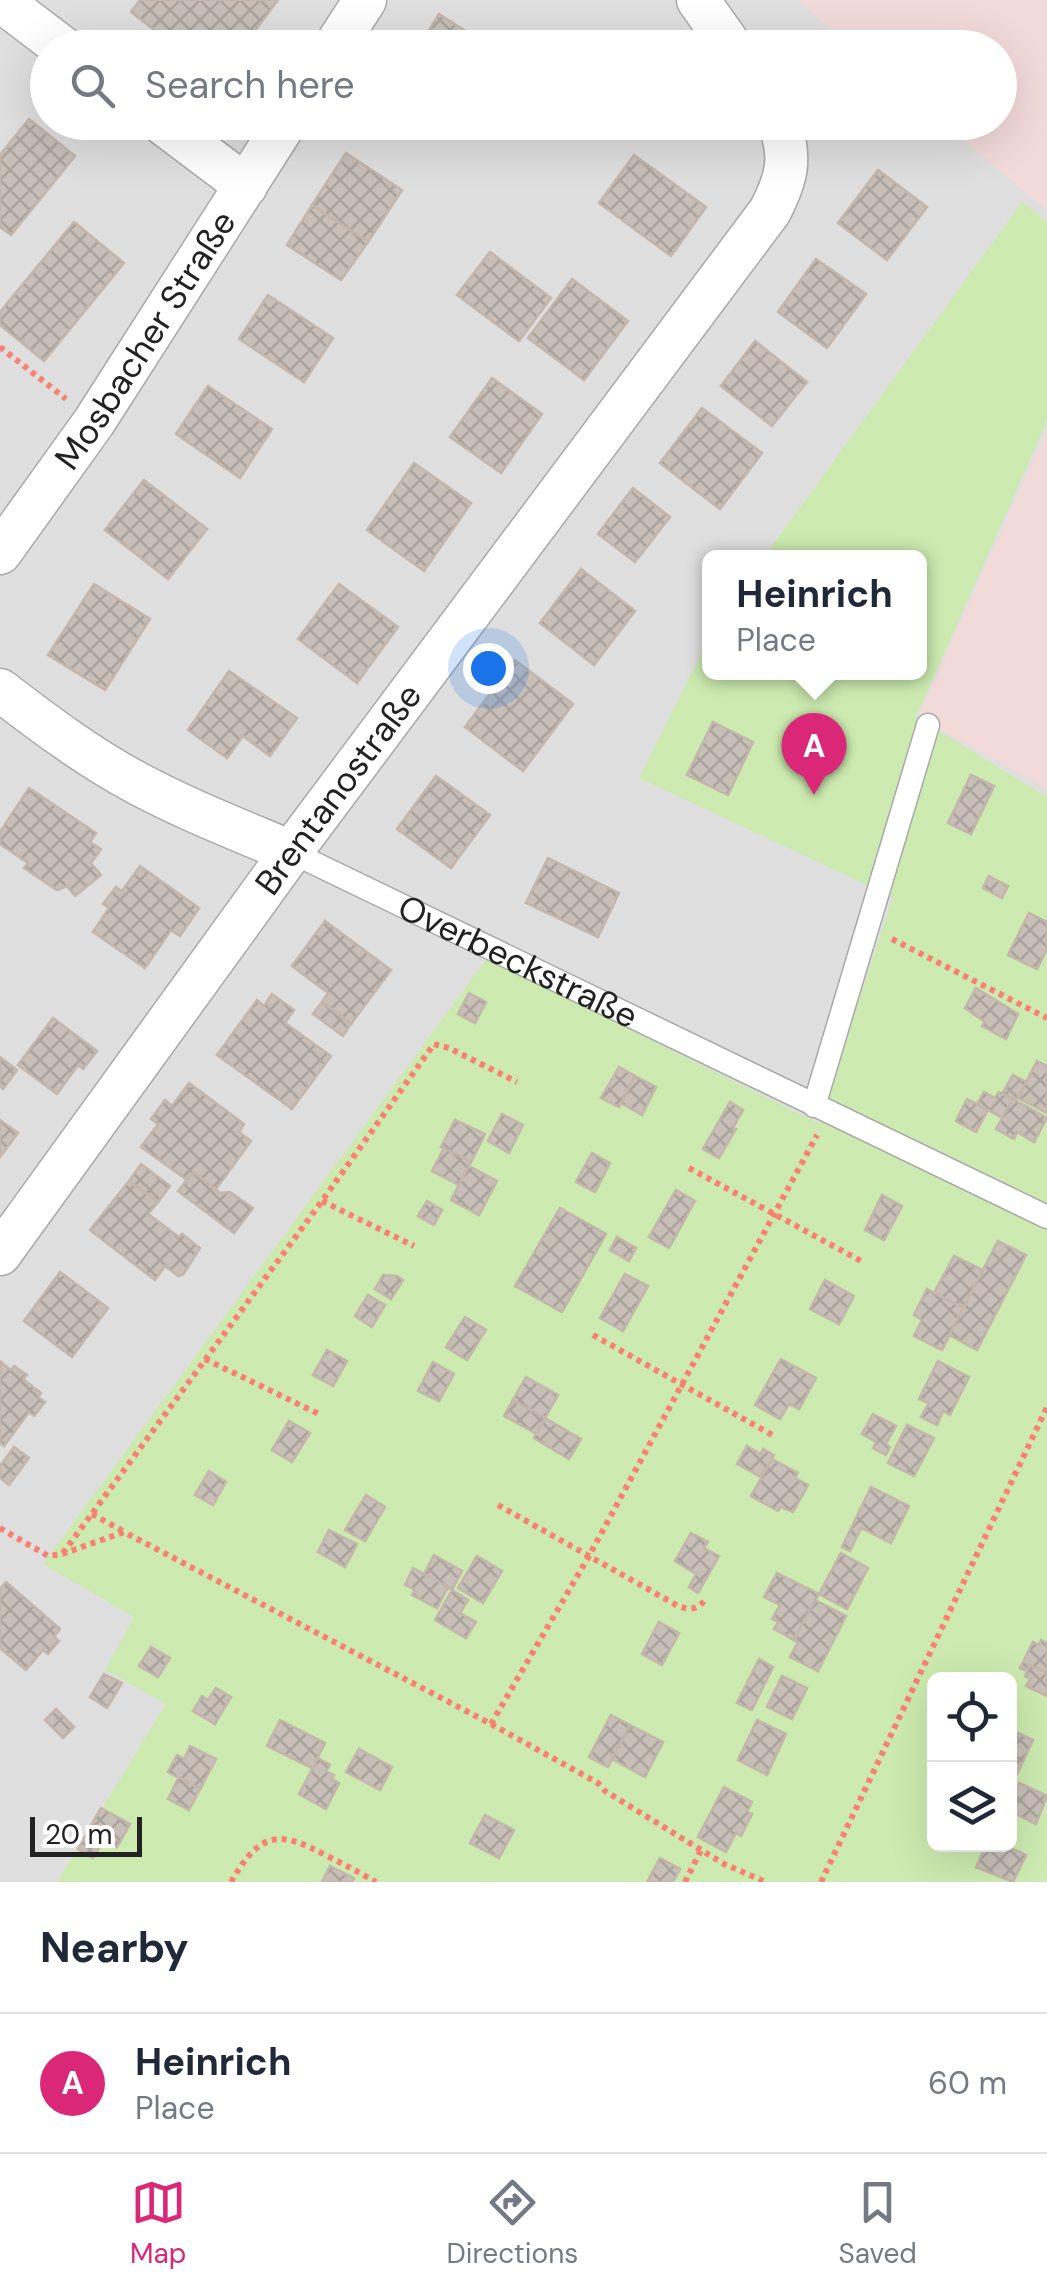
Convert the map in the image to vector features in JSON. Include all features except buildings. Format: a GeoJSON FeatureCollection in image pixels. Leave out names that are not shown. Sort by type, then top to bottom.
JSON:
{"type":"FeatureCollection","features":[{"type":"Feature","properties":{"kind":"street"},"geometry":{"type":"LineString","coordinates":[[0,0],[39,30]]}},
{"type":"Feature","properties":{"kind":"street"},"geometry":{"type":"LineString","coordinates":[[345,30],[364,0]]}},
{"type":"Feature","properties":{"kind":"street"},"geometry":{"type":"LineString","coordinates":[[698,0],[719,30]]}},
{"type":"Feature","properties":{"kind":"street"},"geometry":{"type":"LineString","coordinates":[[185,140],[246,186]]}},
{"type":"Feature","properties":{"kind":"street","name":"Mosbacher Straße"},"geometry":{"type":"LineString","coordinates":[[0,553],[92,426],[275,140]]}},
{"type":"Feature","properties":{"kind":"street","name":"Brentanostraße"},"geometry":{"type":"LineString","coordinates":[[0,1254],[291,852],[770,212],[788,169],[785,140]]}},
{"type":"Feature","properties":{"kind":"street","name":"Overbeckstraße"},"geometry":{"type":"LineString","coordinates":[[0,690],[131,780],[291,852]]}},
{"type":"Feature","properties":{"kind":"lane"},"geometry":{"type":"LineString","coordinates":[[822,1110],[928,725]]}},
{"type":"Feature","properties":{"kind":"lane","name":"Overbeckstraße"},"geometry":{"type":"LineString","coordinates":[[291,852],[1047,1216]]}},
{"type":"Feature","properties":{"kind":"path"},"geometry":{"type":"LineString","coordinates":[[0,348],[68,400]]}},
{"type":"Feature","properties":{"kind":"path"},"geometry":{"type":"LineString","coordinates":[[892,939],[1047,1018]]}},
{"type":"Feature","properties":{"kind":"path"},"geometry":{"type":"LineString","coordinates":[[62,1554],[434,1044],[517,1082]]}},
{"type":"Feature","properties":{"kind":"path"},"geometry":{"type":"LineString","coordinates":[[491,1724],[589,1556],[775,1215],[822,1110]]}},
{"type":"Feature","properties":{"kind":"path"},"geometry":{"type":"LineString","coordinates":[[689,1168],[863,1262]]}},
{"type":"Feature","properties":{"kind":"path"},"geometry":{"type":"LineString","coordinates":[[322,1201],[414,1246]]}},
{"type":"Feature","properties":{"kind":"path"},"geometry":{"type":"LineString","coordinates":[[593,1335],[776,1437]]}},
{"type":"Feature","properties":{"kind":"path"},"geometry":{"type":"LineString","coordinates":[[205,1360],[320,1414]]}},
{"type":"Feature","properties":{"kind":"path"},"geometry":{"type":"LineString","coordinates":[[821,1882],[1047,1407]]}},
{"type":"Feature","properties":{"kind":"path"},"geometry":{"type":"LineString","coordinates":[[498,1505],[686,1610],[705,1600]]}},
{"type":"Feature","properties":{"kind":"path"},"geometry":{"type":"LineString","coordinates":[[92,1514],[491,1724],[598,1783],[724,1864],[766,1882]]}},
{"type":"Feature","properties":{"kind":"path"},"geometry":{"type":"LineString","coordinates":[[0,1528],[48,1556],[124,1532]]}},
{"type":"Feature","properties":{"kind":"path"},"geometry":{"type":"LineString","coordinates":[[231,1882],[262,1844],[285,1838],[303,1842],[376,1882]]}},
{"type":"Feature","properties":{"kind":"path"},"geometry":{"type":"LineString","coordinates":[[684,1882],[701,1850]]}},
{"type":"Feature","properties":{"kind":"shaded area"},"geometry":{"type":"Polygon","coordinates":[[[0,0],[1047,0],[1047,1882],[0,1882],[0,0]]]}},
{"type":"Feature","properties":{"kind":"shaded area"},"geometry":{"type":"Polygon","coordinates":[[[797,0],[1047,0],[1047,210],[963,140],[1017,140],[1017,30],[833,30],[797,0]]]}},
{"type":"Feature","properties":{"kind":"shaded area"},"geometry":{"type":"Polygon","coordinates":[[[1047,430],[1047,789],[918,717],[1047,430]]]}},
{"type":"Feature","properties":{"kind":"green space"},"geometry":{"type":"Polygon","coordinates":[[[1022,202],[1047,222],[1047,421],[916,717],[1047,797],[1047,1882],[57,1882],[166,1704],[105,1670],[134,1617],[43,1564],[487,958],[818,1123],[893,897],[639,778],[702,652],[702,680],[927,680],[927,550],[769,550],[1022,202]]]}},
{"type":"Feature","properties":{"kind":"place","name":"Heinrich"},"geometry":{"type":"Point","coordinates":[814,795]}}]}
